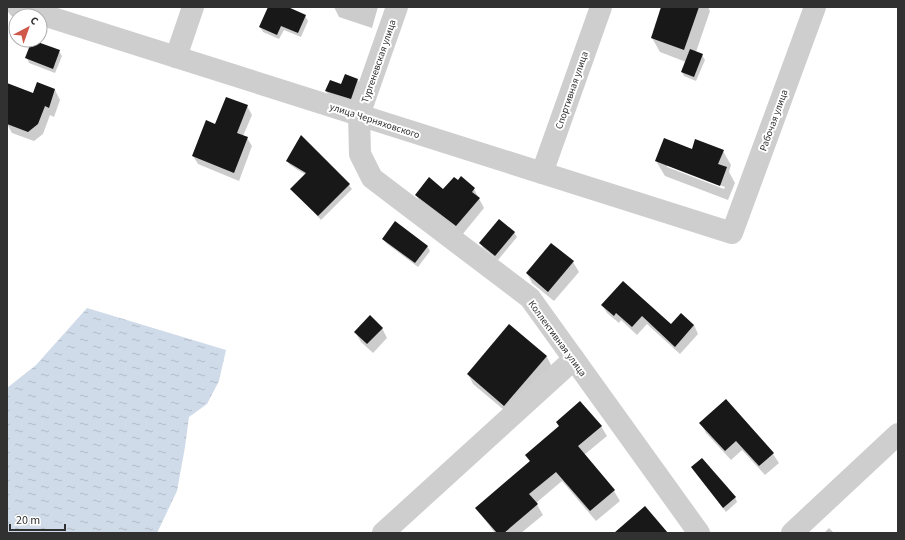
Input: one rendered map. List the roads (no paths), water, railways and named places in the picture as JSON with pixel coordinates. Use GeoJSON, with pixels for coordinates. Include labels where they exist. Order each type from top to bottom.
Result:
{"type":"FeatureCollection","features":[{"type":"Feature","properties":{"kind":"street","name":"улица Черняховского"},"geometry":{"type":"LineString","coordinates":[[18,7],[732,233]]}},
{"type":"Feature","properties":{"kind":"street"},"geometry":{"type":"LineString","coordinates":[[176,57],[193,7]]}},
{"type":"Feature","properties":{"kind":"street","name":"Тургеневская улица"},"geometry":{"type":"LineString","coordinates":[[359,115],[397,7]]}},
{"type":"Feature","properties":{"kind":"street","name":"Спортивная улица"},"geometry":{"type":"LineString","coordinates":[[542,173],[601,7]]}},
{"type":"Feature","properties":{"kind":"street","name":"Рабочая улица"},"geometry":{"type":"LineString","coordinates":[[732,233],[815,7]]}},
{"type":"Feature","properties":{"kind":"street","name":"Коллективная улица"},"geometry":{"type":"LineString","coordinates":[[359,115],[360,154],[372,178],[530,298],[699,533]]}},
{"type":"Feature","properties":{"kind":"street"},"geometry":{"type":"LineString","coordinates":[[383,533],[574,359]]}},
{"type":"Feature","properties":{"kind":"street"},"geometry":{"type":"LineString","coordinates":[[792,533],[898,434]]}},
{"type":"Feature","properties":{"kind":"water"},"geometry":{"type":"Polygon","coordinates":[[[87,308],[226,350],[219,381],[207,404],[189,417],[177,491],[157,533],[7,533],[7,388],[36,365],[87,308]]]}}]}
